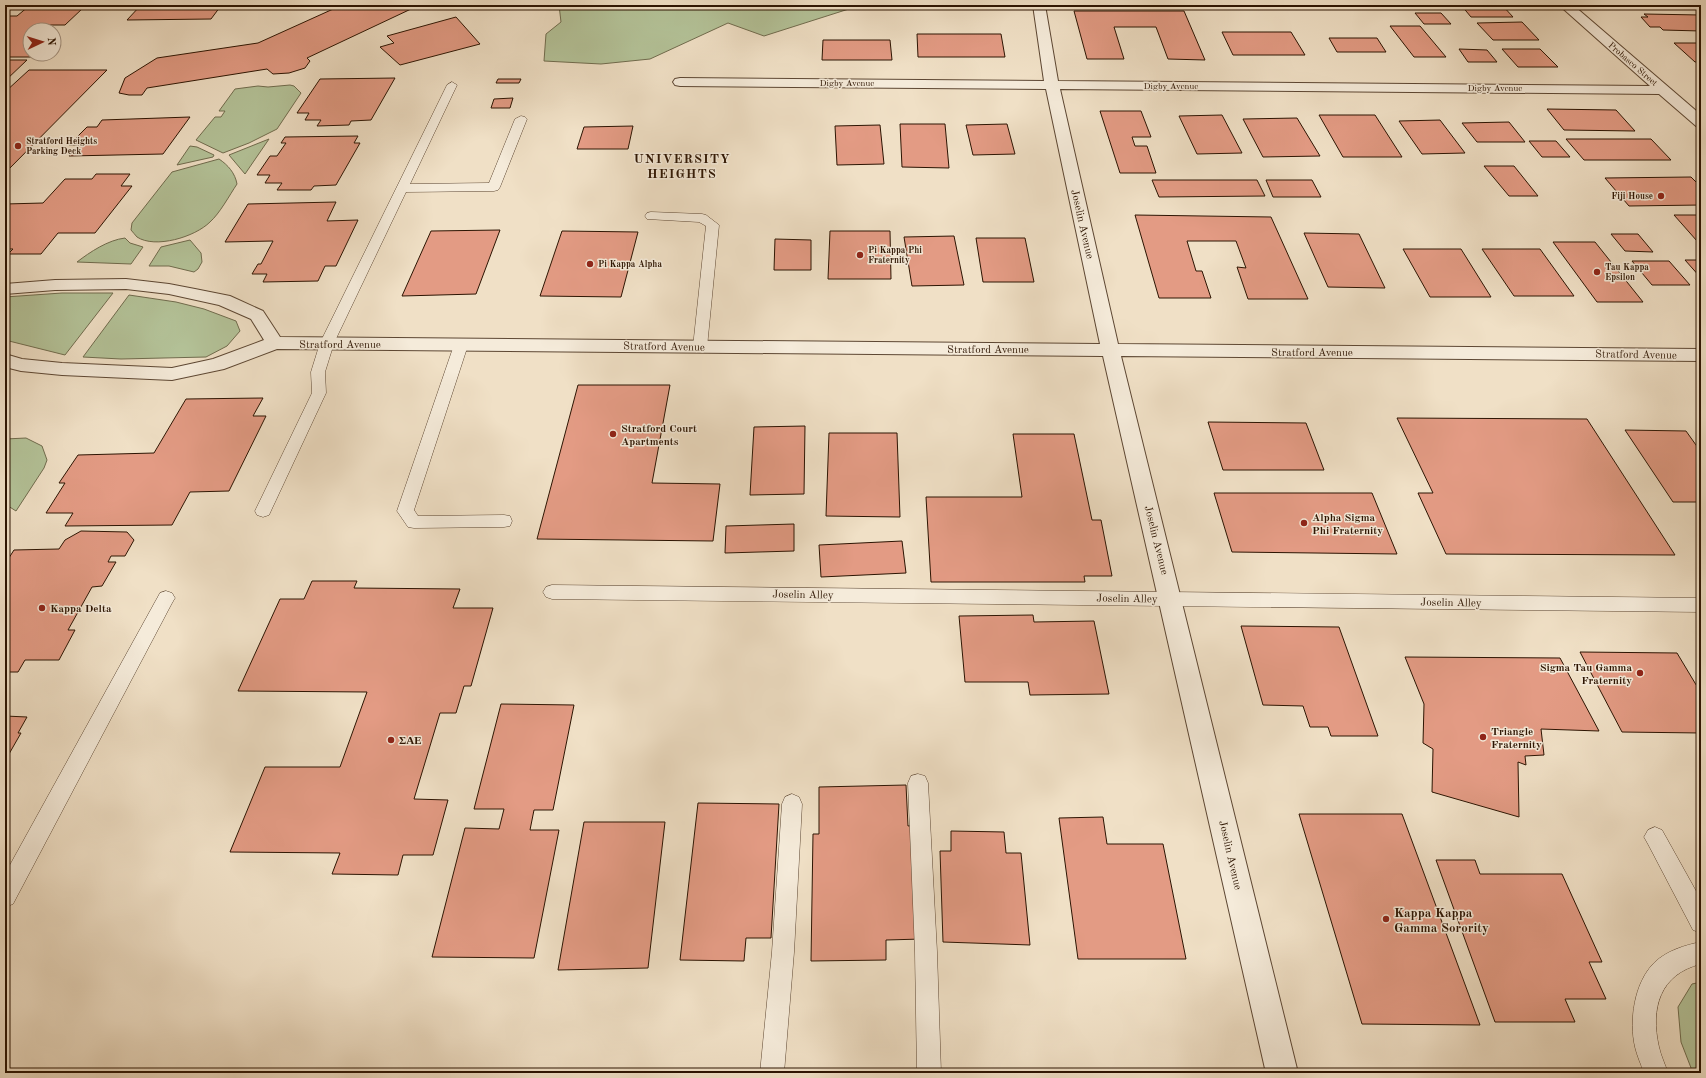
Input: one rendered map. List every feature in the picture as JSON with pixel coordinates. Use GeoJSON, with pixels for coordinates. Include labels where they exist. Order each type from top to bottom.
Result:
{"type":"FeatureCollection","features":[{"type":"Feature","properties":{"kind":"street","name":"Joselin Avenue"},"geometry":{"type":"LineString","coordinates":[[1039,5],[1052,85],[1111,350],[1282,1073]]}},
{"type":"Feature","properties":{"kind":"street","name":"Probasco Street"},"geometry":{"type":"LineString","coordinates":[[1565,5],[1701,123]]}},
{"type":"Feature","properties":{"kind":"street","name":"Digby Avenue"},"geometry":{"type":"LineString","coordinates":[[680,82],[1662,90]]}},
{"type":"Feature","properties":{"kind":"street"},"geometry":{"type":"LineString","coordinates":[[5,289],[55,285],[126,284],[169,289],[195,294],[224,300],[257,315],[275,343]]}},
{"type":"Feature","properties":{"kind":"street","name":"Stratford Avenue"},"geometry":{"type":"LineString","coordinates":[[5,360],[21,365],[62,369],[172,374],[217,365],[275,343],[1701,355]]}},
{"type":"Feature","properties":{"kind":"lane"},"geometry":{"type":"LineString","coordinates":[[263,512],[319,393],[318,372],[327,343],[452,85]]}},
{"type":"Feature","properties":{"kind":"lane"},"geometry":{"type":"LineString","coordinates":[[402,188],[494,187],[521,119]]}},
{"type":"Feature","properties":{"kind":"lane"},"geometry":{"type":"LineString","coordinates":[[651,216],[702,218],[713,225],[700,347]]}},
{"type":"Feature","properties":{"kind":"lane"},"geometry":{"type":"LineString","coordinates":[[461,345],[405,510],[414,522],[504,521]]}},
{"type":"Feature","properties":{"kind":"lane","name":"Joselin Alley"},"geometry":{"type":"LineString","coordinates":[[552,592],[1701,605]]}},
{"type":"Feature","properties":{"kind":"lane"},"geometry":{"type":"LineString","coordinates":[[5,896],[166,598]]}},
{"type":"Feature","properties":{"kind":"lane"},"geometry":{"type":"LineString","coordinates":[[918,783],[926,952],[929,1073]]}},
{"type":"Feature","properties":{"kind":"lane"},"geometry":{"type":"LineString","coordinates":[[772,1073],[784,952],[792,804]]}},
{"type":"Feature","properties":{"kind":"lane"},"geometry":{"type":"LineString","coordinates":[[1655,837],[1701,922]]}},
{"type":"Feature","properties":{"kind":"lane"},"geometry":{"type":"LineString","coordinates":[[1656,1073],[1646,1041],[1647,999],[1658,976],[1671,965],[1688,956],[1701,953]]}},
{"type":"Feature","properties":{"kind":"green space"},"geometry":{"type":"Polygon","coordinates":[[[559,5],[1147,5],[855,7],[764,36],[728,23],[650,59],[601,64],[544,61],[546,34],[561,22],[559,5]]]}},
{"type":"Feature","properties":{"kind":"green space"},"geometry":{"type":"Polygon","coordinates":[[[258,86],[268,87],[294,86],[301,93],[277,129],[249,143],[223,153],[196,140],[215,117],[221,117],[225,111],[219,111],[235,89],[258,86]]]}},
{"type":"Feature","properties":{"kind":"green space"},"geometry":{"type":"Polygon","coordinates":[[[269,139],[245,174],[229,155],[269,139]]]}},
{"type":"Feature","properties":{"kind":"green space"},"geometry":{"type":"Polygon","coordinates":[[[190,146],[197,147],[214,155],[213,157],[177,165],[190,146]]]}},
{"type":"Feature","properties":{"kind":"green space"},"geometry":{"type":"Polygon","coordinates":[[[219,159],[231,170],[235,176],[237,184],[221,209],[210,222],[195,232],[175,240],[154,242],[136,236],[131,230],[132,223],[172,172],[219,159]]]}},
{"type":"Feature","properties":{"kind":"green space"},"geometry":{"type":"Polygon","coordinates":[[[125,238],[130,243],[143,247],[131,264],[77,262],[93,251],[112,241],[125,238]]]}},
{"type":"Feature","properties":{"kind":"green space"},"geometry":{"type":"Polygon","coordinates":[[[190,240],[201,253],[202,262],[198,269],[194,272],[169,266],[149,266],[161,247],[190,240]]]}},
{"type":"Feature","properties":{"kind":"green space"},"geometry":{"type":"Polygon","coordinates":[[[62,293],[113,293],[65,355],[5,340],[5,297],[62,293]]]}},
{"type":"Feature","properties":{"kind":"green space"},"geometry":{"type":"Polygon","coordinates":[[[129,295],[176,302],[204,309],[236,321],[240,331],[227,346],[206,357],[121,359],[83,357],[129,295]]]}},
{"type":"Feature","properties":{"kind":"green space"},"geometry":{"type":"Polygon","coordinates":[[[26,438],[42,446],[47,460],[44,468],[16,511],[5,504],[5,439],[26,438]]]}},
{"type":"Feature","properties":{"kind":"green space"},"geometry":{"type":"Polygon","coordinates":[[[1701,982],[1701,1073],[1693,1073],[1681,1042],[1678,1007],[1692,984],[1701,982]]]}},
{"type":"Feature","properties":{"kind":"building"},"geometry":{"type":"Polygon","coordinates":[[[141,5],[230,5],[228,7],[220,7],[211,19],[127,20],[141,5]]]}},
{"type":"Feature","properties":{"kind":"building"},"geometry":{"type":"Polygon","coordinates":[[[342,5],[435,5],[431,8],[411,9],[307,58],[310,61],[305,68],[289,73],[273,74],[267,69],[147,88],[142,95],[119,93],[125,78],[157,58],[258,43],[342,5]]]}},
{"type":"Feature","properties":{"kind":"building"},"geometry":{"type":"Polygon","coordinates":[[[1461,5],[1502,5],[1513,17],[1471,17],[1461,5]]]}},
{"type":"Feature","properties":{"kind":"building"},"geometry":{"type":"Polygon","coordinates":[[[1621,5],[1672,5],[1677,9],[1625,9],[1621,5]]]}},
{"type":"Feature","properties":{"kind":"building"},"geometry":{"type":"Polygon","coordinates":[[[29,6],[67,6],[64,8],[83,8],[65,25],[62,25],[62,22],[22,22],[22,57],[10,57],[6,60],[22,60],[22,62],[25,62],[5,81],[5,16],[17,16],[29,6]]]}},
{"type":"Feature","properties":{"kind":"building"},"geometry":{"type":"Polygon","coordinates":[[[1074,11],[1184,11],[1205,60],[1168,59],[1156,27],[1114,27],[1124,59],[1087,59],[1074,11]]]}},
{"type":"Feature","properties":{"kind":"building"},"geometry":{"type":"Polygon","coordinates":[[[1415,13],[1441,13],[1451,24],[1424,24],[1415,13]]]}},
{"type":"Feature","properties":{"kind":"building"},"geometry":{"type":"Polygon","coordinates":[[[1644,14],[1701,15],[1701,31],[1663,30],[1660,27],[1650,27],[1641,17],[1648,17],[1644,14]]]}},
{"type":"Feature","properties":{"kind":"building"},"geometry":{"type":"Polygon","coordinates":[[[456,17],[480,44],[400,65],[380,47],[394,43],[387,36],[456,17]]]}},
{"type":"Feature","properties":{"kind":"building"},"geometry":{"type":"Polygon","coordinates":[[[1522,22],[1539,40],[1493,40],[1477,23],[1522,22]]]}},
{"type":"Feature","properties":{"kind":"building"},"geometry":{"type":"Polygon","coordinates":[[[1390,26],[1420,26],[1446,57],[1414,57],[1390,26]]]}},
{"type":"Feature","properties":{"kind":"building"},"geometry":{"type":"Polygon","coordinates":[[[1222,32],[1291,32],[1305,55],[1233,55],[1222,32]]]}},
{"type":"Feature","properties":{"kind":"building"},"geometry":{"type":"Polygon","coordinates":[[[917,34],[1001,34],[1005,57],[918,57],[917,34]]]}},
{"type":"Feature","properties":{"kind":"building"},"geometry":{"type":"Polygon","coordinates":[[[1329,38],[1377,38],[1386,52],[1337,52],[1329,38]]]}},
{"type":"Feature","properties":{"kind":"building"},"geometry":{"type":"Polygon","coordinates":[[[823,40],[890,40],[892,60],[822,60],[823,40]]]}},
{"type":"Feature","properties":{"kind":"building"},"geometry":{"type":"Polygon","coordinates":[[[1674,43],[1701,43],[1701,62],[1695,62],[1674,43]]]}},
{"type":"Feature","properties":{"kind":"building"},"geometry":{"type":"Polygon","coordinates":[[[1459,49],[1487,50],[1497,62],[1468,62],[1459,49]]]}},
{"type":"Feature","properties":{"kind":"building"},"geometry":{"type":"Polygon","coordinates":[[[1502,49],[1540,49],[1558,67],[1518,67],[1502,49]]]}},
{"type":"Feature","properties":{"kind":"building","name":"Stratford Heights Parking Deck"},"geometry":{"type":"Polygon","coordinates":[[[29,70],[107,70],[5,173],[5,92],[29,70]]]}},
{"type":"Feature","properties":{"kind":"building"},"geometry":{"type":"Polygon","coordinates":[[[395,78],[371,120],[351,121],[349,125],[317,126],[321,120],[305,120],[309,113],[297,113],[320,79],[395,78]]]}},
{"type":"Feature","properties":{"kind":"building"},"geometry":{"type":"Polygon","coordinates":[[[498,79],[521,79],[519,83],[496,83],[498,79]]]}},
{"type":"Feature","properties":{"kind":"building"},"geometry":{"type":"Polygon","coordinates":[[[513,98],[510,108],[491,108],[494,99],[513,98]]]}},
{"type":"Feature","properties":{"kind":"building"},"geometry":{"type":"Polygon","coordinates":[[[1547,109],[1616,110],[1635,131],[1564,130],[1547,109]]]}},
{"type":"Feature","properties":{"kind":"building"},"geometry":{"type":"Polygon","coordinates":[[[1100,111],[1141,111],[1151,137],[1132,137],[1135,146],[1147,146],[1156,173],[1120,173],[1100,111]]]}},
{"type":"Feature","properties":{"kind":"building"},"geometry":{"type":"Polygon","coordinates":[[[1222,115],[1242,153],[1197,154],[1179,116],[1222,115]]]}},
{"type":"Feature","properties":{"kind":"building"},"geometry":{"type":"Polygon","coordinates":[[[1319,115],[1375,115],[1402,157],[1343,157],[1319,115]]]}},
{"type":"Feature","properties":{"kind":"building"},"geometry":{"type":"Polygon","coordinates":[[[190,117],[163,154],[69,156],[79,145],[69,145],[87,127],[97,127],[102,120],[190,117]]]}},
{"type":"Feature","properties":{"kind":"building"},"geometry":{"type":"Polygon","coordinates":[[[1297,118],[1320,156],[1263,157],[1243,119],[1297,118]]]}},
{"type":"Feature","properties":{"kind":"building"},"geometry":{"type":"Polygon","coordinates":[[[1440,120],[1465,153],[1422,154],[1399,121],[1440,120]]]}},
{"type":"Feature","properties":{"kind":"building"},"geometry":{"type":"Polygon","coordinates":[[[1509,122],[1525,142],[1477,142],[1462,123],[1509,122]]]}},
{"type":"Feature","properties":{"kind":"building"},"geometry":{"type":"Polygon","coordinates":[[[900,124],[945,124],[949,168],[902,167],[900,124]]]}},
{"type":"Feature","properties":{"kind":"building"},"geometry":{"type":"Polygon","coordinates":[[[1007,124],[1015,154],[973,155],[966,125],[1007,124]]]}},
{"type":"Feature","properties":{"kind":"building"},"geometry":{"type":"Polygon","coordinates":[[[880,125],[884,164],[837,165],[835,126],[880,125]]]}},
{"type":"Feature","properties":{"kind":"building"},"geometry":{"type":"Polygon","coordinates":[[[633,126],[628,149],[577,149],[584,127],[633,126]]]}},
{"type":"Feature","properties":{"kind":"building"},"geometry":{"type":"Polygon","coordinates":[[[358,136],[354,143],[360,143],[336,185],[314,186],[311,190],[277,190],[282,183],[265,183],[270,175],[257,175],[270,156],[277,156],[286,143],[281,143],[285,137],[358,136]]]}},
{"type":"Feature","properties":{"kind":"building"},"geometry":{"type":"Polygon","coordinates":[[[1566,139],[1651,139],[1671,160],[1584,160],[1566,139]]]}},
{"type":"Feature","properties":{"kind":"building"},"geometry":{"type":"Polygon","coordinates":[[[1529,141],[1556,141],[1570,157],[1542,157],[1529,141]]]}},
{"type":"Feature","properties":{"kind":"building"},"geometry":{"type":"Polygon","coordinates":[[[1484,166],[1514,166],[1538,196],[1509,196],[1484,166]]]}},
{"type":"Feature","properties":{"kind":"building"},"geometry":{"type":"Polygon","coordinates":[[[96,174],[130,174],[121,186],[132,186],[95,233],[58,233],[41,254],[8,254],[13,249],[5,249],[5,204],[43,203],[65,179],[92,179],[96,174]]]}},
{"type":"Feature","properties":{"kind":"building","name":"Fiji House"},"geometry":{"type":"Polygon","coordinates":[[[1691,177],[1701,187],[1701,205],[1629,206],[1605,178],[1691,177]]]}},
{"type":"Feature","properties":{"kind":"building"},"geometry":{"type":"Polygon","coordinates":[[[1152,180],[1257,180],[1265,196],[1159,197],[1152,180]]]}},
{"type":"Feature","properties":{"kind":"building"},"geometry":{"type":"Polygon","coordinates":[[[1266,180],[1312,180],[1321,197],[1273,197],[1266,180]]]}},
{"type":"Feature","properties":{"kind":"building"},"geometry":{"type":"Polygon","coordinates":[[[336,202],[327,221],[358,220],[336,266],[325,266],[318,281],[263,282],[267,274],[252,274],[258,264],[261,264],[273,241],[225,242],[248,204],[336,202]]]}},
{"type":"Feature","properties":{"kind":"building"},"geometry":{"type":"Polygon","coordinates":[[[1135,215],[1271,217],[1308,299],[1248,299],[1237,267],[1246,268],[1236,241],[1187,241],[1196,271],[1202,271],[1211,298],[1159,298],[1135,215]]]}},
{"type":"Feature","properties":{"kind":"building"},"geometry":{"type":"Polygon","coordinates":[[[1674,215],[1701,215],[1701,241],[1697,241],[1674,215]]]}},
{"type":"Feature","properties":{"kind":"building"},"geometry":{"type":"Polygon","coordinates":[[[500,230],[476,294],[402,296],[431,231],[500,230]]]}},
{"type":"Feature","properties":{"kind":"building","name":"Pi Kappa Alpha"},"geometry":{"type":"Polygon","coordinates":[[[562,231],[638,232],[621,297],[540,296],[562,231]]]}},
{"type":"Feature","properties":{"kind":"building","name":"Pi Kappa Phi Fraternity"},"geometry":{"type":"Polygon","coordinates":[[[830,231],[890,231],[891,279],[828,279],[830,231]]]}},
{"type":"Feature","properties":{"kind":"building"},"geometry":{"type":"Polygon","coordinates":[[[1304,233],[1359,234],[1385,288],[1328,287],[1304,233]]]}},
{"type":"Feature","properties":{"kind":"building"},"geometry":{"type":"Polygon","coordinates":[[[1611,234],[1638,234],[1653,252],[1625,251],[1611,234]]]}},
{"type":"Feature","properties":{"kind":"building"},"geometry":{"type":"Polygon","coordinates":[[[954,236],[964,285],[912,286],[904,237],[954,236]]]}},
{"type":"Feature","properties":{"kind":"building"},"geometry":{"type":"Polygon","coordinates":[[[976,238],[1025,238],[1034,282],[983,282],[976,238]]]}},
{"type":"Feature","properties":{"kind":"building"},"geometry":{"type":"Polygon","coordinates":[[[775,239],[811,240],[811,270],[774,270],[775,239]]]}},
{"type":"Feature","properties":{"kind":"building","name":"Tau Kappa Epsilon"},"geometry":{"type":"Polygon","coordinates":[[[1553,242],[1595,242],[1643,302],[1597,302],[1553,242]]]}},
{"type":"Feature","properties":{"kind":"building"},"geometry":{"type":"Polygon","coordinates":[[[1403,249],[1461,249],[1491,297],[1430,297],[1403,249]]]}},
{"type":"Feature","properties":{"kind":"building"},"geometry":{"type":"Polygon","coordinates":[[[1482,249],[1540,249],[1574,296],[1514,296],[1482,249]]]}},
{"type":"Feature","properties":{"kind":"building"},"geometry":{"type":"Polygon","coordinates":[[[1685,260],[1701,260],[1701,278],[1685,260]]]}},
{"type":"Feature","properties":{"kind":"building"},"geometry":{"type":"Polygon","coordinates":[[[1632,261],[1669,261],[1690,285],[1652,285],[1632,261]]]}},
{"type":"Feature","properties":{"kind":"building","name":"Stratford Court Apartments"},"geometry":{"type":"Polygon","coordinates":[[[578,385],[670,385],[652,483],[720,484],[713,541],[537,539],[578,385]]]}},
{"type":"Feature","properties":{"kind":"building"},"geometry":{"type":"Polygon","coordinates":[[[263,398],[253,416],[266,416],[229,491],[190,492],[172,525],[65,526],[73,513],[46,513],[65,483],[59,483],[78,455],[154,453],[186,399],[263,398]]]}},
{"type":"Feature","properties":{"kind":"building"},"geometry":{"type":"Polygon","coordinates":[[[1397,418],[1587,419],[1675,555],[1446,554],[1418,493],[1433,493],[1397,418]]]}},
{"type":"Feature","properties":{"kind":"building"},"geometry":{"type":"Polygon","coordinates":[[[1208,422],[1306,423],[1324,470],[1223,470],[1208,422]]]}},
{"type":"Feature","properties":{"kind":"building"},"geometry":{"type":"Polygon","coordinates":[[[805,426],[804,494],[750,495],[754,427],[805,426]]]}},
{"type":"Feature","properties":{"kind":"building"},"geometry":{"type":"Polygon","coordinates":[[[1625,430],[1686,431],[1701,452],[1701,502],[1673,502],[1625,430]]]}},
{"type":"Feature","properties":{"kind":"building"},"geometry":{"type":"Polygon","coordinates":[[[829,433],[897,433],[900,517],[826,516],[829,433]]]}},
{"type":"Feature","properties":{"kind":"building"},"geometry":{"type":"Polygon","coordinates":[[[1013,434],[1074,434],[1092,520],[1101,520],[1112,576],[1084,576],[1085,582],[931,582],[926,497],[1022,497],[1013,434]]]}},
{"type":"Feature","properties":{"kind":"building","name":"Alpha Sigma Phi Fraternity"},"geometry":{"type":"Polygon","coordinates":[[[1214,493],[1372,493],[1397,554],[1232,552],[1214,493]]]}},
{"type":"Feature","properties":{"kind":"building"},"geometry":{"type":"Polygon","coordinates":[[[794,524],[794,551],[725,553],[726,526],[794,524]]]}},
{"type":"Feature","properties":{"kind":"building","name":"Kappa Delta"},"geometry":{"type":"Polygon","coordinates":[[[81,531],[127,532],[134,540],[125,556],[111,556],[108,562],[116,562],[102,586],[92,587],[68,630],[75,630],[59,660],[25,660],[18,672],[5,672],[5,564],[14,550],[59,549],[65,540],[81,531]]]}},
{"type":"Feature","properties":{"kind":"building"},"geometry":{"type":"Polygon","coordinates":[[[902,541],[906,573],[821,577],[819,545],[902,541]]]}},
{"type":"Feature","properties":{"kind":"building","name":"ΣΑΕ"},"geometry":{"type":"Polygon","coordinates":[[[312,581],[357,581],[354,588],[460,589],[453,608],[493,608],[471,686],[464,686],[456,713],[440,713],[414,799],[448,800],[433,855],[403,855],[398,875],[332,874],[340,853],[230,852],[265,767],[340,767],[367,692],[238,691],[280,599],[304,599],[312,581]]]}},
{"type":"Feature","properties":{"kind":"building"},"geometry":{"type":"Polygon","coordinates":[[[1033,615],[1034,622],[1094,621],[1109,694],[1030,695],[1028,682],[965,682],[959,616],[1033,615]]]}},
{"type":"Feature","properties":{"kind":"building"},"geometry":{"type":"Polygon","coordinates":[[[1241,626],[1339,627],[1378,736],[1331,736],[1328,727],[1310,727],[1303,706],[1263,705],[1241,626]]]}},
{"type":"Feature","properties":{"kind":"building","name":"Sigma Tau Gamma Fraternity"},"geometry":{"type":"Polygon","coordinates":[[[1580,652],[1677,653],[1701,693],[1701,733],[1622,732],[1580,652]]]}},
{"type":"Feature","properties":{"kind":"building","name":"Triangle Fraternity"},"geometry":{"type":"Polygon","coordinates":[[[1405,657],[1560,658],[1599,731],[1541,729],[1544,755],[1525,756],[1526,765],[1518,762],[1519,817],[1432,792],[1433,749],[1423,743],[1424,704],[1405,657]]]}},
{"type":"Feature","properties":{"kind":"building"},"geometry":{"type":"Polygon","coordinates":[[[501,704],[574,705],[553,810],[534,810],[530,830],[559,830],[534,958],[432,957],[465,828],[499,829],[504,809],[474,809],[501,704]]]}},
{"type":"Feature","properties":{"kind":"building"},"geometry":{"type":"Polygon","coordinates":[[[5,716],[27,717],[18,733],[21,733],[5,761],[5,716]]]}},
{"type":"Feature","properties":{"kind":"building"},"geometry":{"type":"Polygon","coordinates":[[[906,785],[908,826],[916,825],[922,939],[886,940],[886,960],[811,961],[813,834],[819,834],[819,787],[906,785]]]}},
{"type":"Feature","properties":{"kind":"building"},"geometry":{"type":"Polygon","coordinates":[[[698,803],[779,804],[771,938],[746,938],[744,961],[680,960],[698,803]]]}},
{"type":"Feature","properties":{"kind":"building","name":"Kappa Kappa Gamma Sorority"},"geometry":{"type":"Polygon","coordinates":[[[1299,814],[1402,814],[1480,1025],[1362,1024],[1299,814]]]}},
{"type":"Feature","properties":{"kind":"building"},"geometry":{"type":"Polygon","coordinates":[[[1103,817],[1107,844],[1163,844],[1186,959],[1078,959],[1059,818],[1103,817]]]}},
{"type":"Feature","properties":{"kind":"building"},"geometry":{"type":"Polygon","coordinates":[[[584,822],[665,822],[648,968],[558,970],[584,822]]]}},
{"type":"Feature","properties":{"kind":"building"},"geometry":{"type":"Polygon","coordinates":[[[951,831],[1004,832],[1006,853],[1021,853],[1030,945],[943,942],[940,851],[951,851],[951,831]]]}},
{"type":"Feature","properties":{"kind":"building"},"geometry":{"type":"Polygon","coordinates":[[[1436,860],[1475,860],[1480,874],[1562,874],[1602,962],[1589,962],[1606,999],[1565,999],[1575,1022],[1495,1022],[1436,860]]]}},
{"type":"Feature","properties":{"kind":"place","name":"Stratford Heights Parking Deck"},"geometry":{"type":"Point","coordinates":[18,146]}},
{"type":"Feature","properties":{"kind":"place","name":"Fiji House"},"geometry":{"type":"Point","coordinates":[1661,196]}},
{"type":"Feature","properties":{"kind":"place","name":"Pi Kappa Phi Fraternity"},"geometry":{"type":"Point","coordinates":[860,255]}},
{"type":"Feature","properties":{"kind":"place","name":"Pi Kappa Alpha"},"geometry":{"type":"Point","coordinates":[590,264]}},
{"type":"Feature","properties":{"kind":"place","name":"Tau Kappa Epsilon"},"geometry":{"type":"Point","coordinates":[1597,272]}},
{"type":"Feature","properties":{"kind":"place","name":"Stratford Court Apartments"},"geometry":{"type":"Point","coordinates":[613,434]}},
{"type":"Feature","properties":{"kind":"place","name":"Alpha Sigma Phi Fraternity"},"geometry":{"type":"Point","coordinates":[1304,523]}},
{"type":"Feature","properties":{"kind":"place","name":"Kappa Delta"},"geometry":{"type":"Point","coordinates":[42,608]}},
{"type":"Feature","properties":{"kind":"place","name":"Sigma Tau Gamma Fraternity"},"geometry":{"type":"Point","coordinates":[1640,673]}},
{"type":"Feature","properties":{"kind":"place","name":"Triangle Fraternity"},"geometry":{"type":"Point","coordinates":[1483,737]}},
{"type":"Feature","properties":{"kind":"place","name":"ΣΑΕ"},"geometry":{"type":"Point","coordinates":[391,740]}},
{"type":"Feature","properties":{"kind":"place","name":"Kappa Kappa Gamma Sorority"},"geometry":{"type":"Point","coordinates":[1386,919]}},
{"type":"Feature","properties":{"kind":"district","name":"UNIVERSITY HEIGHTS"},"geometry":{"type":"Point","coordinates":[682,166]}}]}
